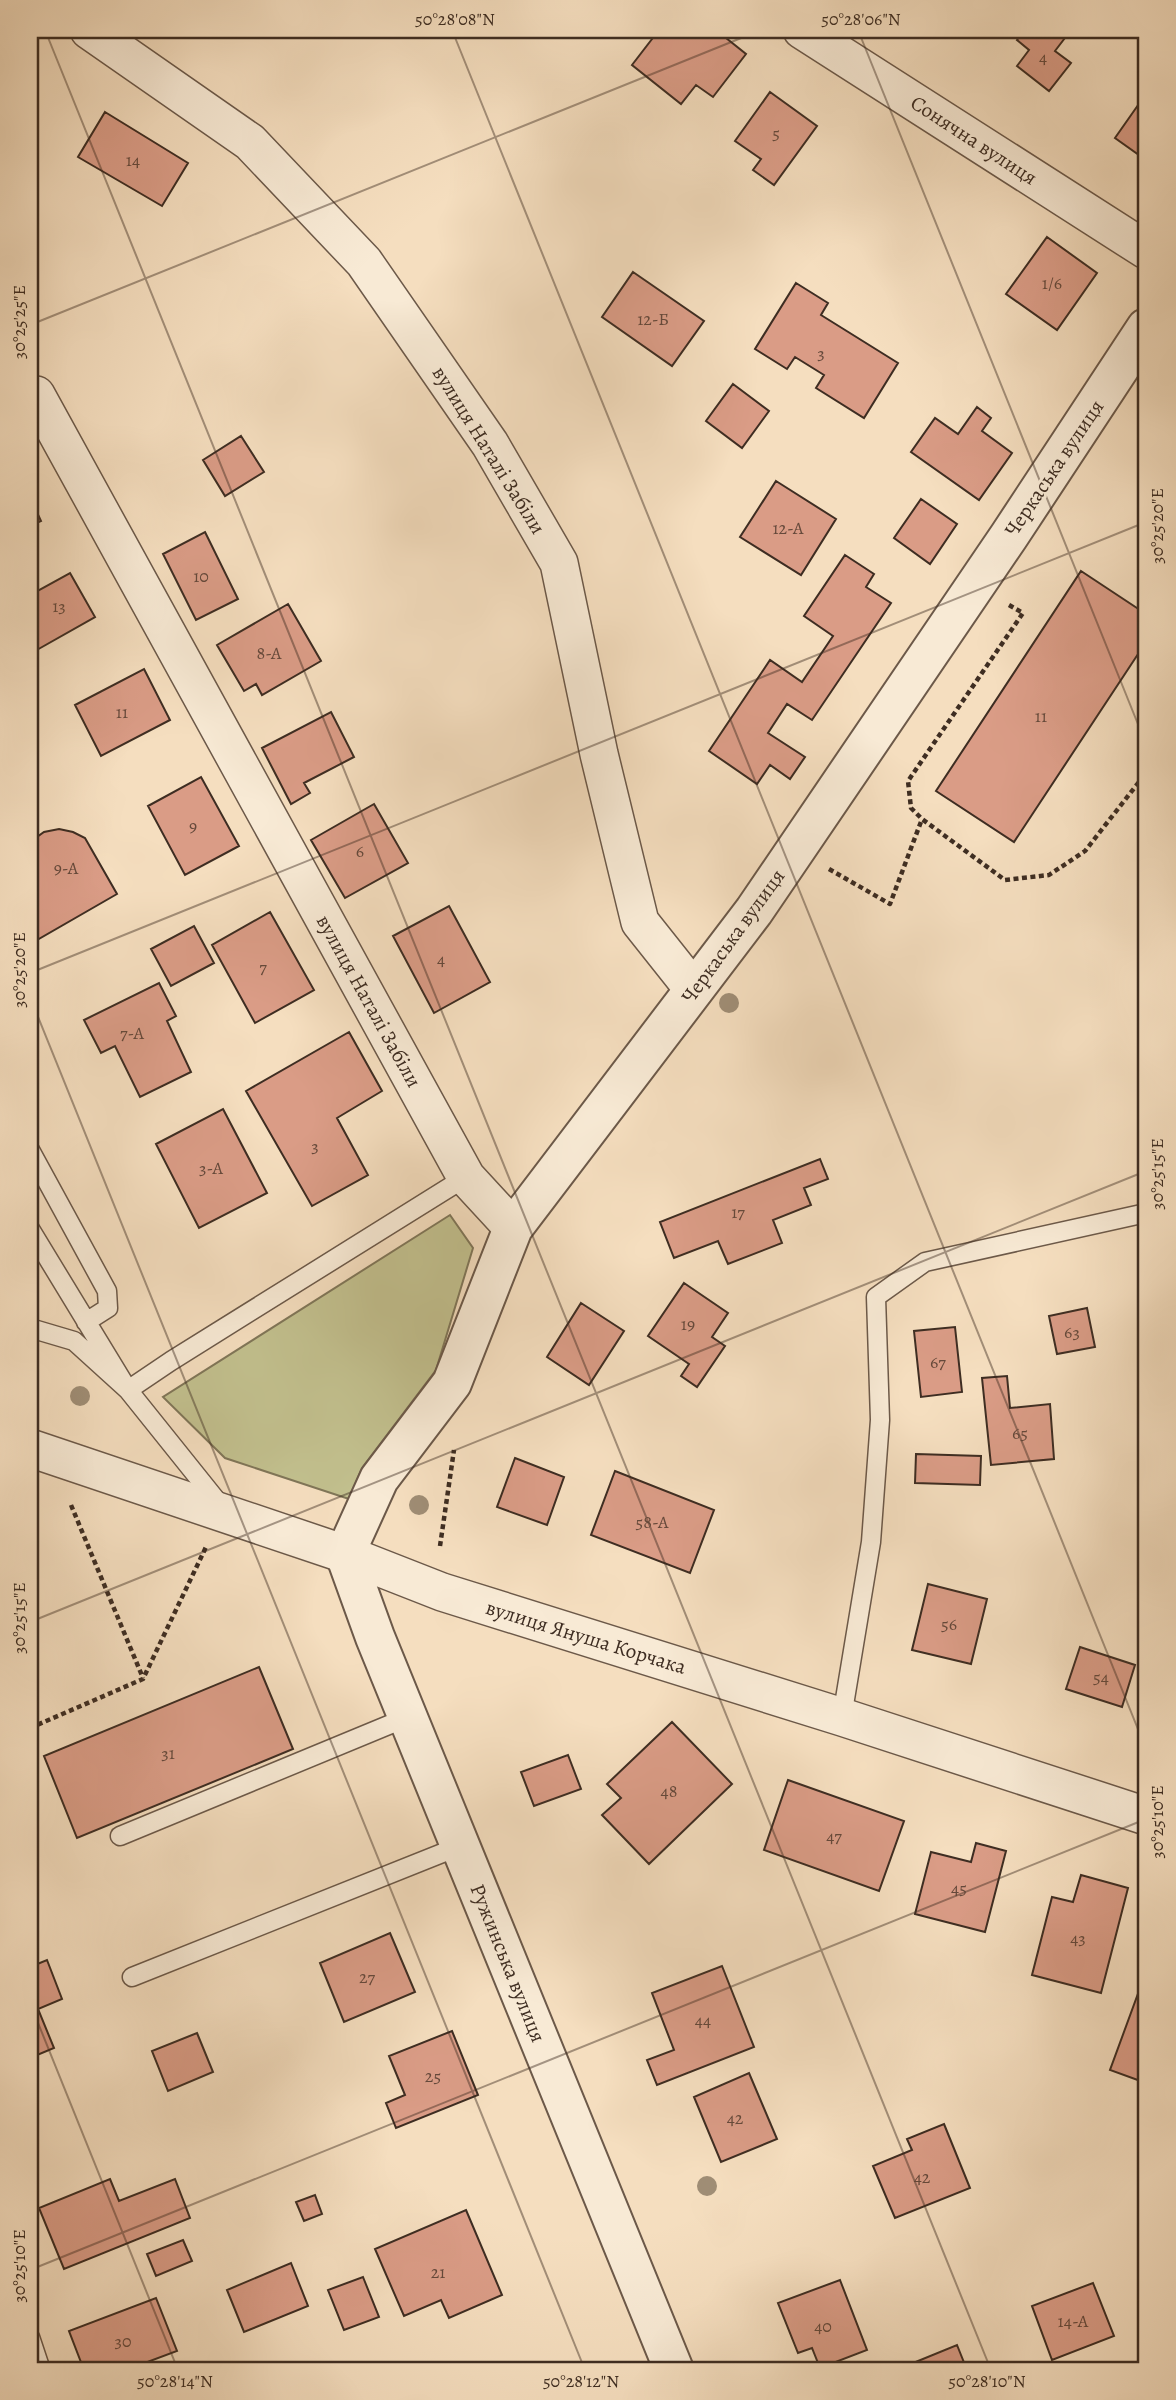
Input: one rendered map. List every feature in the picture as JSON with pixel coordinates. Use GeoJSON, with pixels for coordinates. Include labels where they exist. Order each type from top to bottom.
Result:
{"type":"FeatureCollection","features":[{"type":"Feature","properties":{"kind":"street","name":"вулиця Наталі Забіли"},"geometry":{"type":"LineString","coordinates":[[89,30],[250,142],[364,262],[490,444],[559,563],[599,754],[640,922],[694,990]]}},
{"type":"Feature","properties":{"kind":"street","name":"Сонячна вулиця"},"geometry":{"type":"LineString","coordinates":[[802,30],[1146,250]]}},
{"type":"Feature","properties":{"kind":"street","name":"Черкаська вулиця"},"geometry":{"type":"LineString","coordinates":[[345,1554],[379,1479],[452,1383],[513,1228],[754,911],[1002,547],[1146,328]]}},
{"type":"Feature","properties":{"kind":"street","name":"вулиця Наталі Забіли"},"geometry":{"type":"LineString","coordinates":[[36,396],[466,1177],[513,1228]]}},
{"type":"Feature","properties":{"kind":"street","name":"вулиця Януша Корчака"},"geometry":{"type":"LineString","coordinates":[[30,1448],[345,1554],[442,1592],[842,1717],[1146,1816]]}},
{"type":"Feature","properties":{"kind":"street","name":"Ружинська вулиця"},"geometry":{"type":"LineString","coordinates":[[345,1554],[460,1846],[674,2370]]}},
{"type":"Feature","properties":{"kind":"lane"},"geometry":{"type":"LineString","coordinates":[[30,1150],[107,1291],[108,1308],[86,1322]]}},
{"type":"Feature","properties":{"kind":"lane"},"geometry":{"type":"LineString","coordinates":[[128,1390],[466,1177]]}},
{"type":"Feature","properties":{"kind":"lane"},"geometry":{"type":"LineString","coordinates":[[842,1717],[871,1542],[880,1420],[876,1297],[925,1262],[1146,1213]]}},
{"type":"Feature","properties":{"kind":"lane"},"geometry":{"type":"LineString","coordinates":[[30,1229],[128,1390]]}},
{"type":"Feature","properties":{"kind":"lane"},"geometry":{"type":"LineString","coordinates":[[30,1328],[74,1341],[128,1390],[228,1514]]}},
{"type":"Feature","properties":{"kind":"lane"},"geometry":{"type":"LineString","coordinates":[[120,1836],[408,1717]]}},
{"type":"Feature","properties":{"kind":"lane"},"geometry":{"type":"LineString","coordinates":[[132,1977],[460,1846]]}},
{"type":"Feature","properties":{"kind":"lane"},"geometry":{"type":"LineString","coordinates":[[30,2337],[41,2370]]}},
{"type":"Feature","properties":{"kind":"path"},"geometry":{"type":"LineString","coordinates":[[1003,601],[1023,613],[908,781],[911,808],[1005,880],[1049,875],[1085,851],[1146,773]]}},
{"type":"Feature","properties":{"kind":"path"},"geometry":{"type":"LineString","coordinates":[[822,865],[890,904],[922,819]]}},
{"type":"Feature","properties":{"kind":"path"},"geometry":{"type":"LineString","coordinates":[[440,1546],[456,1437]]}},
{"type":"Feature","properties":{"kind":"path"},"geometry":{"type":"LineString","coordinates":[[67,1496],[144,1679]]}},
{"type":"Feature","properties":{"kind":"path"},"geometry":{"type":"LineString","coordinates":[[30,1728],[144,1679],[206,1546]]}},
{"type":"Feature","properties":{"kind":"shaded area"},"geometry":{"type":"Polygon","coordinates":[[[450,1215],[473,1248],[436,1370],[362,1468],[349,1499],[225,1458],[163,1397],[450,1215]]]}},
{"type":"Feature","properties":{"kind":"building"},"geometry":{"type":"Polygon","coordinates":[[[659,30],[716,30],[746,54],[713,97],[696,85],[681,104],[632,65],[659,30]]]}},
{"type":"Feature","properties":{"kind":"building"},"geometry":{"type":"Polygon","coordinates":[[[1025,30],[1071,30],[1055,51],[1071,63],[1049,91],[1017,66],[1029,50],[1017,40],[1025,30]]]}},
{"type":"Feature","properties":{"kind":"building"},"geometry":{"type":"Polygon","coordinates":[[[770,92],[817,126],[774,185],[753,170],[761,159],[735,141],[770,92]]]}},
{"type":"Feature","properties":{"kind":"building"},"geometry":{"type":"Polygon","coordinates":[[[1143,98],[1146,100],[1146,160],[1115,138],[1143,98]]]}},
{"type":"Feature","properties":{"kind":"building"},"geometry":{"type":"Polygon","coordinates":[[[105,112],[188,163],[162,206],[78,157],[105,112]]]}},
{"type":"Feature","properties":{"kind":"building"},"geometry":{"type":"Polygon","coordinates":[[[1047,237],[1097,273],[1057,330],[1006,294],[1047,237]]]}},
{"type":"Feature","properties":{"kind":"building"},"geometry":{"type":"Polygon","coordinates":[[[633,272],[704,321],[672,366],[602,317],[633,272]]]}},
{"type":"Feature","properties":{"kind":"building"},"geometry":{"type":"Polygon","coordinates":[[[796,283],[828,303],[821,315],[898,363],[864,418],[816,388],[824,375],[795,357],[787,369],[755,349],[796,283]]]}},
{"type":"Feature","properties":{"kind":"building"},"geometry":{"type":"Polygon","coordinates":[[[733,384],[769,411],[742,448],[706,421],[733,384]]]}},
{"type":"Feature","properties":{"kind":"building"},"geometry":{"type":"Polygon","coordinates":[[[977,407],[991,418],[982,431],[1012,453],[979,500],[911,452],[935,418],[958,434],[977,407]]]}},
{"type":"Feature","properties":{"kind":"building"},"geometry":{"type":"Polygon","coordinates":[[[241,436],[264,472],[225,496],[203,460],[241,436]]]}},
{"type":"Feature","properties":{"kind":"building"},"geometry":{"type":"Polygon","coordinates":[[[776,481],[836,519],[801,575],[740,537],[776,481]]]}},
{"type":"Feature","properties":{"kind":"building"},"geometry":{"type":"Polygon","coordinates":[[[30,497],[41,521],[30,526],[30,497]]]}},
{"type":"Feature","properties":{"kind":"building"},"geometry":{"type":"Polygon","coordinates":[[[921,499],[957,524],[930,564],[894,538],[921,499]]]}},
{"type":"Feature","properties":{"kind":"building"},"geometry":{"type":"Polygon","coordinates":[[[205,532],[238,599],[196,620],[163,554],[205,532]]]}},
{"type":"Feature","properties":{"kind":"building"},"geometry":{"type":"Polygon","coordinates":[[[845,555],[874,574],[866,587],[891,603],[812,720],[787,704],[768,733],[805,757],[790,779],[770,765],[757,784],[709,751],[770,660],[802,682],[833,636],[804,616],[845,555]]]}},
{"type":"Feature","properties":{"kind":"building"},"geometry":{"type":"Polygon","coordinates":[[[1081,571],[1146,614],[1146,642],[1014,842],[936,791],[1081,571]]]}},
{"type":"Feature","properties":{"kind":"building"},"geometry":{"type":"Polygon","coordinates":[[[70,573],[95,617],[35,651],[30,642],[30,595],[70,573]]]}},
{"type":"Feature","properties":{"kind":"building"},"geometry":{"type":"Polygon","coordinates":[[[288,604],[321,661],[262,695],[256,684],[244,691],[217,645],[288,604]]]}},
{"type":"Feature","properties":{"kind":"building"},"geometry":{"type":"Polygon","coordinates":[[[144,669],[170,720],[101,756],[75,705],[144,669]]]}},
{"type":"Feature","properties":{"kind":"building"},"geometry":{"type":"Polygon","coordinates":[[[331,712],[354,757],[304,783],[310,793],[291,804],[262,748],[331,712]]]}},
{"type":"Feature","properties":{"kind":"building"},"geometry":{"type":"Polygon","coordinates":[[[201,777],[239,846],[185,875],[148,806],[201,777]]]}},
{"type":"Feature","properties":{"kind":"building"},"geometry":{"type":"Polygon","coordinates":[[[374,804],[408,863],[345,898],[311,840],[374,804]]]}},
{"type":"Feature","properties":{"kind":"building"},"geometry":{"type":"Polygon","coordinates":[[[59,829],[85,838],[117,894],[30,944],[30,842],[44,832],[59,829]]]}},
{"type":"Feature","properties":{"kind":"building"},"geometry":{"type":"Polygon","coordinates":[[[449,906],[490,982],[434,1013],[393,936],[449,906]]]}},
{"type":"Feature","properties":{"kind":"building"},"geometry":{"type":"Polygon","coordinates":[[[270,912],[314,990],[255,1023],[212,945],[270,912]]]}},
{"type":"Feature","properties":{"kind":"building"},"geometry":{"type":"Polygon","coordinates":[[[194,926],[214,963],[171,986],[151,949],[194,926]]]}},
{"type":"Feature","properties":{"kind":"building"},"geometry":{"type":"Polygon","coordinates":[[[159,983],[176,1016],[167,1021],[191,1072],[140,1097],[115,1046],[101,1053],[84,1020],[159,983]]]}},
{"type":"Feature","properties":{"kind":"building"},"geometry":{"type":"Polygon","coordinates":[[[349,1032],[382,1091],[337,1118],[368,1175],[312,1206],[246,1091],[349,1032]]]}},
{"type":"Feature","properties":{"kind":"building"},"geometry":{"type":"Polygon","coordinates":[[[223,1109],[267,1193],[199,1228],[156,1144],[223,1109]]]}},
{"type":"Feature","properties":{"kind":"building"},"geometry":{"type":"Polygon","coordinates":[[[820,1159],[828,1179],[804,1188],[811,1205],[773,1220],[782,1243],[728,1264],[718,1241],[674,1258],[660,1222],[820,1159]]]}},
{"type":"Feature","properties":{"kind":"building"},"geometry":{"type":"Polygon","coordinates":[[[684,1283],[728,1313],[712,1337],[725,1346],[697,1387],[681,1376],[689,1364],[648,1336],[684,1283]]]}},
{"type":"Feature","properties":{"kind":"building"},"geometry":{"type":"Polygon","coordinates":[[[581,1303],[624,1331],[589,1385],[547,1357],[581,1303]]]}},
{"type":"Feature","properties":{"kind":"building"},"geometry":{"type":"Polygon","coordinates":[[[1087,1308],[1095,1347],[1057,1354],[1049,1316],[1087,1308]]]}},
{"type":"Feature","properties":{"kind":"building"},"geometry":{"type":"Polygon","coordinates":[[[955,1327],[962,1392],[921,1397],[914,1331],[955,1327]]]}},
{"type":"Feature","properties":{"kind":"building"},"geometry":{"type":"Polygon","coordinates":[[[1007,1376],[1010,1408],[1050,1404],[1054,1459],[991,1465],[982,1378],[1007,1376]]]}},
{"type":"Feature","properties":{"kind":"building"},"geometry":{"type":"Polygon","coordinates":[[[916,1454],[981,1456],[980,1485],[915,1483],[916,1454]]]}},
{"type":"Feature","properties":{"kind":"building"},"geometry":{"type":"Polygon","coordinates":[[[515,1458],[564,1477],[547,1525],[497,1507],[515,1458]]]}},
{"type":"Feature","properties":{"kind":"building"},"geometry":{"type":"Polygon","coordinates":[[[615,1471],[714,1510],[690,1573],[591,1535],[615,1471]]]}},
{"type":"Feature","properties":{"kind":"building"},"geometry":{"type":"Polygon","coordinates":[[[928,1584],[987,1599],[971,1664],[912,1650],[928,1584]]]}},
{"type":"Feature","properties":{"kind":"building"},"geometry":{"type":"Polygon","coordinates":[[[1080,1647],[1135,1665],[1122,1707],[1066,1689],[1080,1647]]]}},
{"type":"Feature","properties":{"kind":"building"},"geometry":{"type":"Polygon","coordinates":[[[259,1667],[293,1749],[77,1838],[44,1756],[259,1667]]]}},
{"type":"Feature","properties":{"kind":"building"},"geometry":{"type":"Polygon","coordinates":[[[672,1722],[732,1784],[649,1864],[602,1815],[621,1798],[607,1784],[672,1722]]]}},
{"type":"Feature","properties":{"kind":"building"},"geometry":{"type":"Polygon","coordinates":[[[568,1755],[581,1789],[534,1806],[521,1772],[568,1755]]]}},
{"type":"Feature","properties":{"kind":"building"},"geometry":{"type":"Polygon","coordinates":[[[788,1780],[904,1821],[879,1891],[764,1850],[788,1780]]]}},
{"type":"Feature","properties":{"kind":"building"},"geometry":{"type":"Polygon","coordinates":[[[976,1843],[1006,1851],[985,1932],[915,1914],[931,1852],[971,1862],[976,1843]]]}},
{"type":"Feature","properties":{"kind":"building"},"geometry":{"type":"Polygon","coordinates":[[[1081,1875],[1128,1888],[1101,1993],[1032,1975],[1052,1897],[1073,1902],[1081,1875]]]}},
{"type":"Feature","properties":{"kind":"building"},"geometry":{"type":"Polygon","coordinates":[[[390,1933],[415,1992],[344,2022],[320,1963],[390,1933]]]}},
{"type":"Feature","properties":{"kind":"building"},"geometry":{"type":"Polygon","coordinates":[[[47,1960],[62,1999],[38,2009],[54,2048],[30,2058],[30,1967],[47,1960]]]}},
{"type":"Feature","properties":{"kind":"building"},"geometry":{"type":"Polygon","coordinates":[[[722,1966],[754,2047],[657,2085],[647,2060],[674,2050],[652,1993],[722,1966]]]}},
{"type":"Feature","properties":{"kind":"building"},"geometry":{"type":"Polygon","coordinates":[[[1143,1980],[1146,1981],[1146,2083],[1110,2070],[1143,1980]]]}},
{"type":"Feature","properties":{"kind":"building"},"geometry":{"type":"Polygon","coordinates":[[[452,2031],[478,2095],[396,2128],[386,2103],[405,2095],[389,2056],[452,2031]]]}},
{"type":"Feature","properties":{"kind":"building"},"geometry":{"type":"Polygon","coordinates":[[[197,2033],[213,2072],[168,2091],[152,2051],[197,2033]]]}},
{"type":"Feature","properties":{"kind":"building"},"geometry":{"type":"Polygon","coordinates":[[[749,2073],[777,2139],[721,2162],[694,2097],[749,2073]]]}},
{"type":"Feature","properties":{"kind":"building"},"geometry":{"type":"Polygon","coordinates":[[[944,2124],[970,2188],[895,2218],[873,2166],[912,2150],[907,2139],[944,2124]]]}},
{"type":"Feature","properties":{"kind":"building"},"geometry":{"type":"Polygon","coordinates":[[[110,2179],[119,2201],[175,2179],[190,2218],[64,2269],[39,2208],[110,2179]]]}},
{"type":"Feature","properties":{"kind":"building"},"geometry":{"type":"Polygon","coordinates":[[[315,2195],[322,2214],[304,2221],[296,2202],[315,2195]]]}},
{"type":"Feature","properties":{"kind":"building"},"geometry":{"type":"Polygon","coordinates":[[[466,2210],[502,2295],[449,2318],[441,2300],[404,2316],[375,2249],[466,2210]]]}},
{"type":"Feature","properties":{"kind":"building"},"geometry":{"type":"Polygon","coordinates":[[[183,2240],[192,2261],[156,2276],[147,2254],[183,2240]]]}},
{"type":"Feature","properties":{"kind":"building"},"geometry":{"type":"Polygon","coordinates":[[[291,2263],[308,2306],[244,2332],[227,2290],[291,2263]]]}},
{"type":"Feature","properties":{"kind":"building"},"geometry":{"type":"Polygon","coordinates":[[[363,2277],[379,2317],[344,2330],[328,2290],[363,2277]]]}},
{"type":"Feature","properties":{"kind":"building"},"geometry":{"type":"Polygon","coordinates":[[[840,2280],[867,2350],[820,2368],[812,2348],[798,2353],[778,2303],[840,2280]]]}},
{"type":"Feature","properties":{"kind":"building"},"geometry":{"type":"Polygon","coordinates":[[[1093,2283],[1114,2336],[1052,2360],[1032,2306],[1093,2283]]]}},
{"type":"Feature","properties":{"kind":"building"},"geometry":{"type":"Polygon","coordinates":[[[156,2298],[177,2351],[126,2370],[84,2370],[69,2331],[156,2298]]]}},
{"type":"Feature","properties":{"kind":"building"},"geometry":{"type":"Polygon","coordinates":[[[957,2345],[967,2370],[896,2370],[957,2345]]]}}]}
